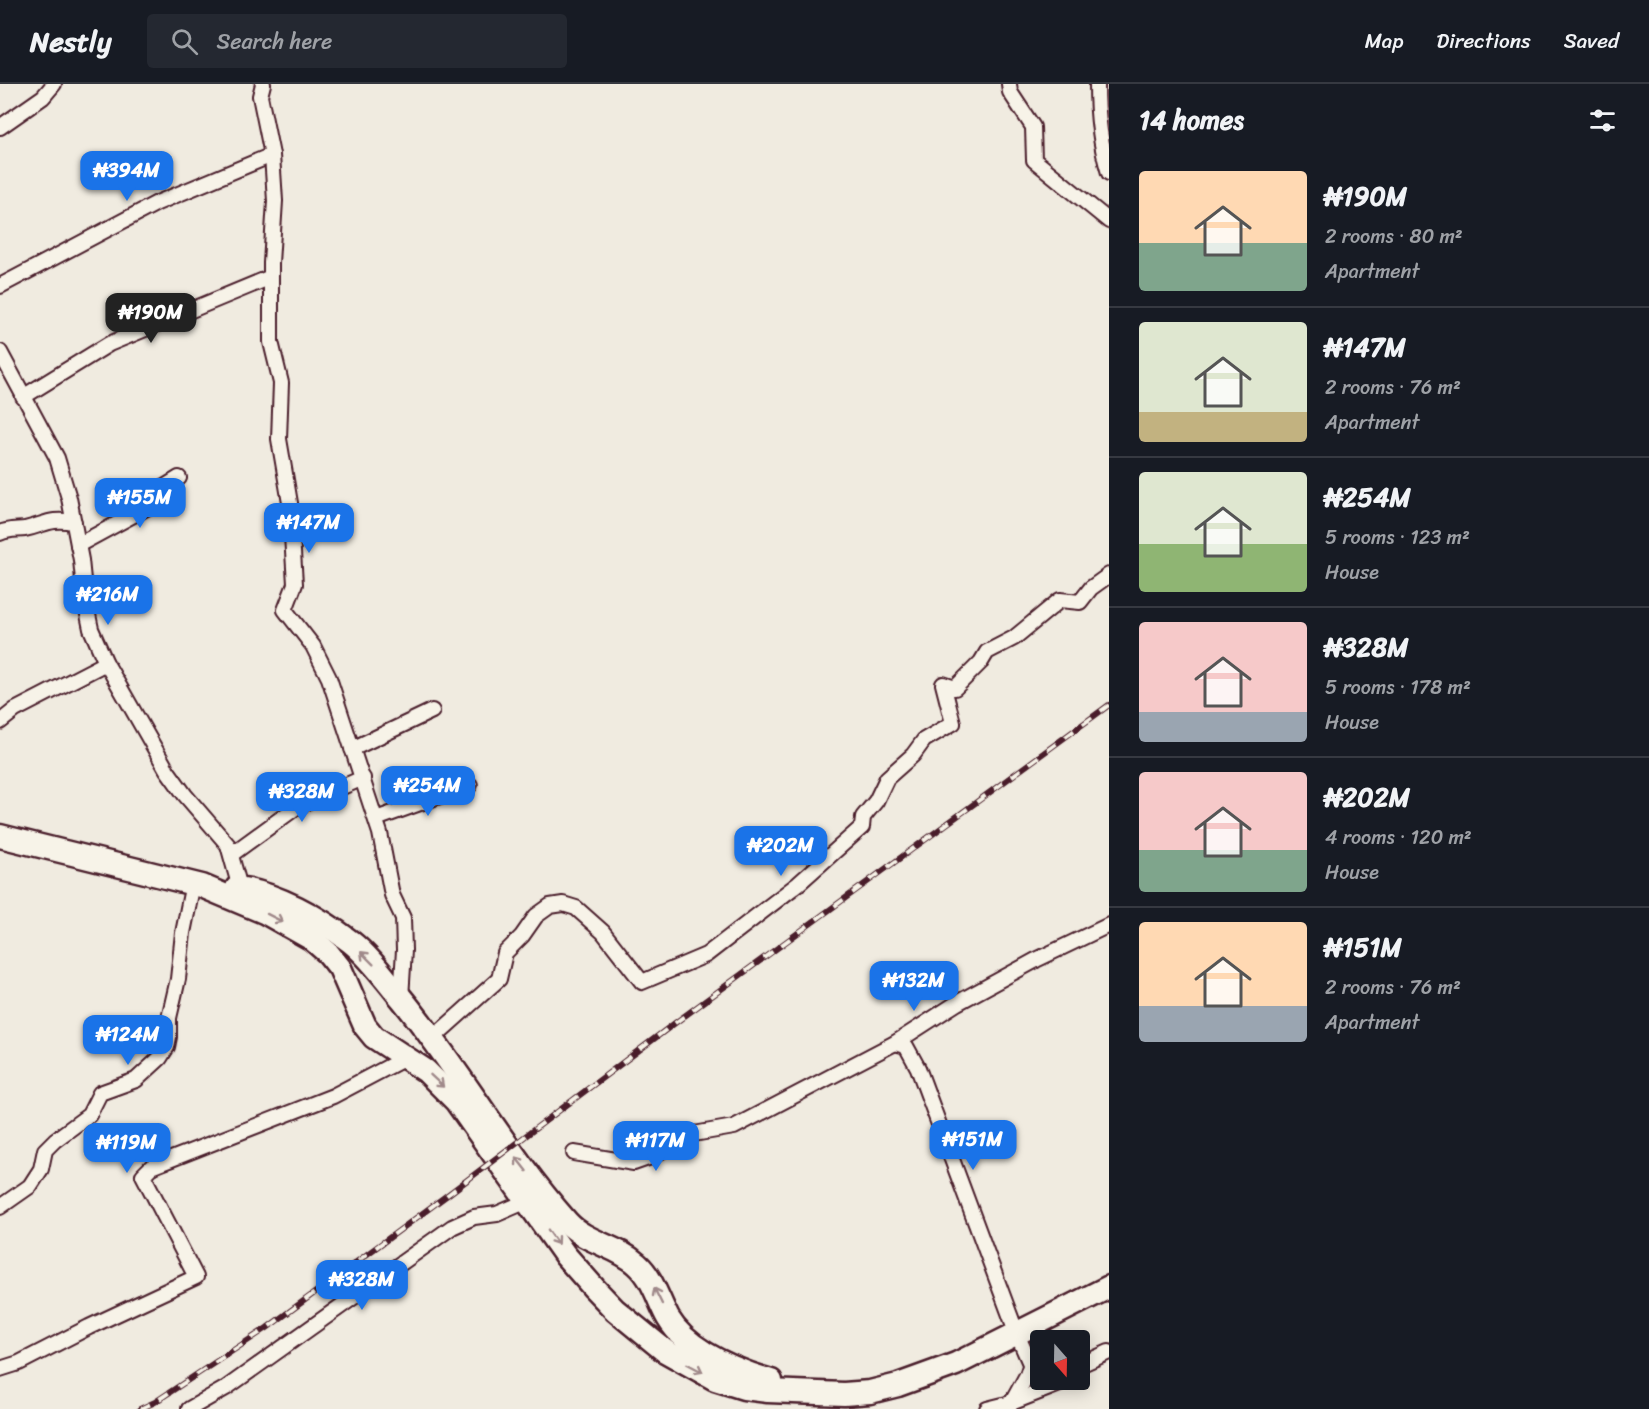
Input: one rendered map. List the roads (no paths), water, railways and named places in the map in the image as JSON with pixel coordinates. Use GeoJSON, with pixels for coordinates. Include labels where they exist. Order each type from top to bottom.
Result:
{"type":"FeatureCollection","features":[{"type":"Feature","properties":{"kind":"highway"},"geometry":{"type":"LineString","coordinates":[[0,836],[198,884],[240,888],[294,907],[323,922],[373,963],[433,1038],[509,1148],[569,1225],[585,1237],[623,1254],[637,1264],[648,1277],[669,1319],[681,1335],[700,1350],[726,1363],[755,1376],[807,1392]]}},
{"type":"Feature","properties":{"kind":"highway"},"geometry":{"type":"LineString","coordinates":[[198,884],[264,912],[312,939],[328,953],[340,968],[357,1009],[370,1031],[387,1046],[426,1071],[456,1101],[565,1255],[594,1288],[615,1310],[665,1351],[715,1379],[744,1388],[768,1391],[844,1394],[870,1392],[898,1385],[956,1364],[1109,1287]]}},
{"type":"Feature","properties":{"kind":"street"},"geometry":{"type":"LineString","coordinates":[[0,127],[43,97],[54,84]]}},
{"type":"Feature","properties":{"kind":"street"},"geometry":{"type":"LineString","coordinates":[[263,84],[260,96],[272,155],[275,201],[271,342],[281,383],[279,439],[281,462],[290,503],[295,584],[285,610],[313,646],[328,678],[376,819],[392,895],[403,918],[401,998]]}},
{"type":"Feature","properties":{"kind":"street"},"geometry":{"type":"LineString","coordinates":[[1009,84],[1010,92],[1033,127],[1034,159],[1109,221]]}},
{"type":"Feature","properties":{"kind":"street"},"geometry":{"type":"LineString","coordinates":[[1097,84],[1097,112],[1109,173]]}},
{"type":"Feature","properties":{"kind":"street"},"geometry":{"type":"LineString","coordinates":[[0,286],[158,203],[272,155]]}},
{"type":"Feature","properties":{"kind":"street"},"geometry":{"type":"LineString","coordinates":[[23,397],[109,344],[272,277]]}},
{"type":"Feature","properties":{"kind":"street"},"geometry":{"type":"LineString","coordinates":[[0,352],[57,458],[74,522],[91,628],[106,663],[167,770],[185,795],[228,845],[240,888]]}},
{"type":"Feature","properties":{"kind":"street"},"geometry":{"type":"LineString","coordinates":[[78,544],[148,507],[166,486],[179,478]]}},
{"type":"Feature","properties":{"kind":"street"},"geometry":{"type":"LineString","coordinates":[[0,533],[49,521],[74,522]]}},
{"type":"Feature","properties":{"kind":"street"},"geometry":{"type":"LineString","coordinates":[[433,1038],[499,979],[505,953],[522,936],[536,916],[550,906],[563,904],[576,908],[603,932],[642,982],[706,955],[798,884],[861,827],[863,817],[876,801],[887,778],[913,755],[924,740],[953,723],[942,684],[955,688],[981,662],[987,652],[1014,638],[1060,600],[1080,602],[1091,588],[1109,575]]}},
{"type":"Feature","properties":{"kind":"street"},"geometry":{"type":"LineString","coordinates":[[0,722],[15,710],[106,663]]}},
{"type":"Feature","properties":{"kind":"street"},"geometry":{"type":"LineString","coordinates":[[352,749],[432,711]]}},
{"type":"Feature","properties":{"kind":"street"},"geometry":{"type":"LineString","coordinates":[[232,854],[298,806],[363,778]]}},
{"type":"Feature","properties":{"kind":"street"},"geometry":{"type":"LineString","coordinates":[[376,819],[471,785]]}},
{"type":"Feature","properties":{"kind":"street"},"geometry":{"type":"LineString","coordinates":[[0,1207],[30,1186],[41,1169],[45,1150],[89,1115],[100,1093],[136,1080],[160,1058],[167,1047],[170,1036],[169,1018],[178,979],[183,933],[198,884]]}},
{"type":"Feature","properties":{"kind":"street"},"geometry":{"type":"LineString","coordinates":[[574,1154],[634,1163],[651,1157],[688,1135],[734,1127],[895,1043],[957,1003],[1036,960],[1109,925]]}},
{"type":"Feature","properties":{"kind":"street"},"geometry":{"type":"LineString","coordinates":[[895,1043],[906,1046],[918,1068],[1017,1334],[1030,1361]]}},
{"type":"Feature","properties":{"kind":"street"},"geometry":{"type":"LineString","coordinates":[[0,1369],[19,1363],[196,1277],[143,1175],[151,1167],[333,1096],[407,1058]]}},
{"type":"Feature","properties":{"kind":"street"},"geometry":{"type":"LineString","coordinates":[[189,1409],[226,1388],[452,1227],[474,1217],[497,1214],[527,1201]]}},
{"type":"Feature","properties":{"kind":"street"},"geometry":{"type":"LineString","coordinates":[[1090,1361],[1109,1352]]}},
{"type":"Feature","properties":{"kind":"street"},"geometry":{"type":"LineString","coordinates":[[1010,1406],[1028,1375],[1030,1367]]}},
{"type":"Feature","properties":{"kind":"street"},"geometry":{"type":"LineString","coordinates":[[987,1409],[1010,1406],[1045,1390]]}},
{"type":"Feature","properties":{"kind":"railway"},"geometry":{"type":"LineString","coordinates":[[140,1409],[155,1402],[267,1328],[675,1023],[1109,705]]}}]}
